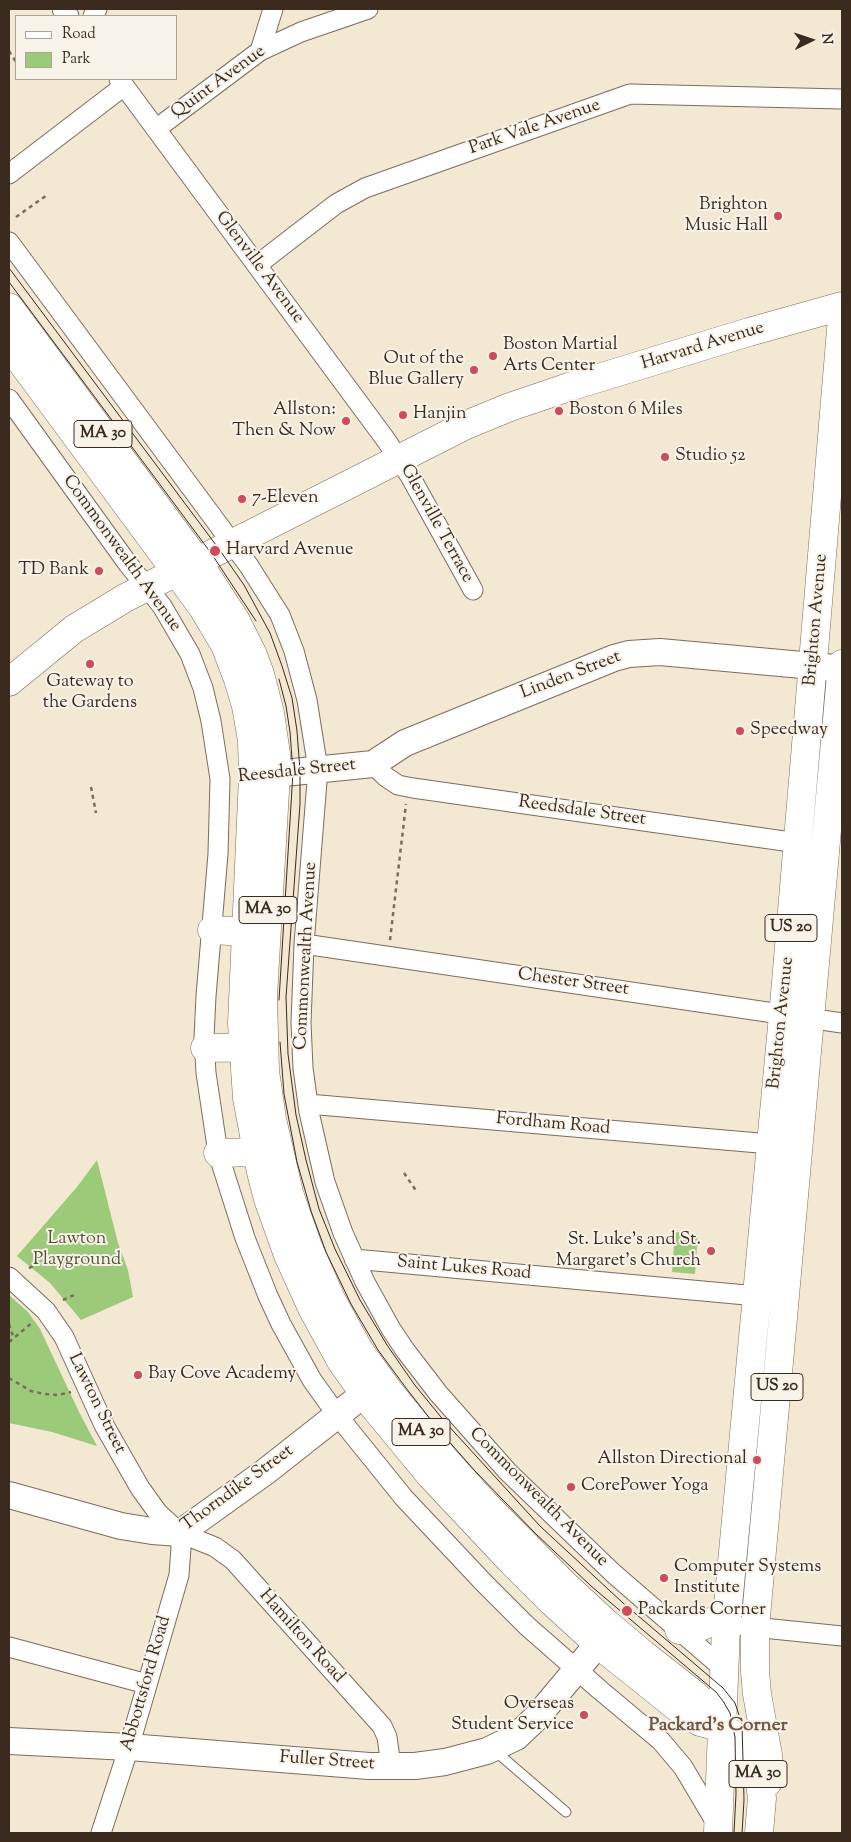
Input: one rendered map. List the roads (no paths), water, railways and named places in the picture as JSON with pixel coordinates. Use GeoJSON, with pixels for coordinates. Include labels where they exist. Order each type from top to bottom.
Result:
{"type":"FeatureCollection","features":[{"type":"Feature","properties":{"kind":"main road","name":"Harvard Avenue"},"geometry":{"type":"LineString","coordinates":[[9,682],[74,629],[147,586],[466,425],[510,407],[682,352],[842,306]]}},
{"type":"Feature","properties":{"kind":"main road","name":"Commonwealth Avenue"},"geometry":{"type":"LineString","coordinates":[[9,307],[186,566]]}},
{"type":"Feature","properties":{"kind":"main road","name":"Brighton Avenue"},"geometry":{"type":"LineString","coordinates":[[723,1728],[727,1620],[783,1014],[842,318]]}},
{"type":"Feature","properties":{"kind":"main road","name":"Commonwealth Avenue"},"geometry":{"type":"LineString","coordinates":[[9,345],[186,566],[229,610],[253,655],[266,693],[276,754],[265,775],[246,932],[242,1004],[289,1193],[319,1273],[344,1324],[359,1350],[391,1394],[446,1461],[524,1544],[605,1622],[695,1695],[723,1728],[732,1734],[743,1746],[758,1771],[762,1798],[759,1833]]}},
{"type":"Feature","properties":{"kind":"main road","name":"Brighton Avenue"},"geometry":{"type":"LineString","coordinates":[[759,1833],[768,1795],[768,1761],[757,1694],[755,1639],[842,664]]}},
{"type":"Feature","properties":{"kind":"main road","name":"Commonwealth Avenue"},"geometry":{"type":"LineString","coordinates":[[265,775],[264,968],[247,1098],[257,1152],[272,1208],[299,1282],[325,1334],[364,1394],[430,1475],[470,1518],[551,1601],[598,1644],[684,1712],[700,1722],[723,1728]]}},
{"type":"Feature","properties":{"kind":"main road"},"geometry":{"type":"LineString","coordinates":[[212,930],[246,932]]}},
{"type":"Feature","properties":{"kind":"main road"},"geometry":{"type":"LineString","coordinates":[[205,1048],[253,1047]]}},
{"type":"Feature","properties":{"kind":"main road"},"geometry":{"type":"LineString","coordinates":[[218,1153],[257,1152]]}},
{"type":"Feature","properties":{"kind":"main road"},"geometry":{"type":"LineString","coordinates":[[679,1630],[727,1620]]}},
{"type":"Feature","properties":{"kind":"main road"},"geometry":{"type":"LineString","coordinates":[[723,1728],[740,1690],[755,1639]]}},
{"type":"Feature","properties":{"kind":"main road","name":"Commonwealth Avenue"},"geometry":{"type":"LineString","coordinates":[[718,1830],[723,1728]]}},
{"type":"Feature","properties":{"kind":"street"},"geometry":{"type":"LineString","coordinates":[[260,51],[273,9]]}},
{"type":"Feature","properties":{"kind":"street","name":"Quint Avenue"},"geometry":{"type":"LineString","coordinates":[[156,129],[260,51],[301,32],[368,9]]}},
{"type":"Feature","properties":{"kind":"street"},"geometry":{"type":"LineString","coordinates":[[9,174],[122,82]]}},
{"type":"Feature","properties":{"kind":"street","name":"Glenville Avenue"},"geometry":{"type":"LineString","coordinates":[[122,82],[399,459]]}},
{"type":"Feature","properties":{"kind":"street","name":"Park Vale Avenue"},"geometry":{"type":"LineString","coordinates":[[257,265],[336,204],[365,188],[630,94],[842,99]]}},
{"type":"Feature","properties":{"kind":"street","name":"Commonwealth Avenue"},"geometry":{"type":"LineString","coordinates":[[9,242],[258,578],[280,615],[294,652],[309,709],[318,769],[304,944],[301,1045],[308,1104],[317,1150],[325,1182],[354,1259],[391,1329],[421,1371],[474,1436],[577,1540],[724,1669]]}},
{"type":"Feature","properties":{"kind":"street","name":"Commonwealth Avenue"},"geometry":{"type":"LineString","coordinates":[[9,399],[128,564],[162,606],[190,654],[203,688],[211,721],[220,779],[218,854],[206,996],[206,1073],[218,1153],[245,1238],[268,1296],[312,1380],[337,1415],[404,1498],[527,1626],[661,1741],[683,1768],[718,1830]]}},
{"type":"Feature","properties":{"kind":"street","name":"Glenville Terrace"},"geometry":{"type":"LineString","coordinates":[[399,459],[472,590]]}},
{"type":"Feature","properties":{"kind":"street","name":"Linden Street"},"geometry":{"type":"LineString","coordinates":[[373,764],[405,743],[614,658],[629,654],[660,652],[842,669]]}},
{"type":"Feature","properties":{"kind":"street","name":"Reesdale Street"},"geometry":{"type":"LineString","coordinates":[[220,779],[373,764]]}},
{"type":"Feature","properties":{"kind":"street","name":"Reedsdale Street"},"geometry":{"type":"LineString","coordinates":[[373,764],[386,777],[398,785],[413,788],[798,843]]}},
{"type":"Feature","properties":{"kind":"street","name":"Chester Street"},"geometry":{"type":"LineString","coordinates":[[304,944],[842,1023]]}},
{"type":"Feature","properties":{"kind":"street","name":"Fordham Road"},"geometry":{"type":"LineString","coordinates":[[308,1104],[798,1147]]}},
{"type":"Feature","properties":{"kind":"street","name":"Saint Lukes Road"},"geometry":{"type":"LineString","coordinates":[[354,1259],[784,1299]]}},
{"type":"Feature","properties":{"kind":"street","name":"Lawton Street"},"geometry":{"type":"LineString","coordinates":[[9,1277],[46,1311],[64,1337],[120,1454],[153,1507],[166,1522],[180,1533]]}},
{"type":"Feature","properties":{"kind":"street","name":"Thorndike Street"},"geometry":{"type":"LineString","coordinates":[[9,1495],[121,1526],[180,1533],[265,1472],[364,1394]]}},
{"type":"Feature","properties":{"kind":"street","name":"Abbottsford Road"},"geometry":{"type":"LineString","coordinates":[[101,1833],[178,1575],[182,1548],[180,1533]]}},
{"type":"Feature","properties":{"kind":"street","name":"Hamilton Road"},"geometry":{"type":"LineString","coordinates":[[180,1533],[224,1552],[239,1567],[382,1726],[387,1737],[391,1766]]}},
{"type":"Feature","properties":{"kind":"street"},"geometry":{"type":"LineString","coordinates":[[727,1620],[755,1639],[842,1636]]}},
{"type":"Feature","properties":{"kind":"street","name":"Fuller Street"},"geometry":{"type":"LineString","coordinates":[[9,1741],[128,1747],[391,1766],[445,1762],[466,1758],[493,1749],[516,1737],[527,1728],[598,1644]]}},
{"type":"Feature","properties":{"kind":"street"},"geometry":{"type":"LineString","coordinates":[[9,1647],[147,1684]]}},
{"type":"Feature","properties":{"kind":"lane"},"geometry":{"type":"LineString","coordinates":[[493,1749],[566,1812]]}},
{"type":"Feature","properties":{"kind":"tram line"},"geometry":{"type":"LineString","coordinates":[[9,268],[244,585],[270,633],[282,666],[292,698],[300,771],[300,804],[286,997],[288,1054],[296,1115],[306,1160],[319,1209],[335,1249],[360,1300],[387,1345],[414,1384],[445,1422],[540,1526],[623,1603],[723,1688],[735,1703],[742,1724],[744,1800],[742,1833]]}},
{"type":"Feature","properties":{"kind":"tram line"},"geometry":{"type":"LineString","coordinates":[[9,282],[211,553],[256,621]]}},
{"type":"Feature","properties":{"kind":"tram line"},"geometry":{"type":"LineString","coordinates":[[279,679],[290,732],[293,772],[279,1000]]}},
{"type":"Feature","properties":{"kind":"tram line"},"geometry":{"type":"LineString","coordinates":[[280,1042],[284,1094],[297,1162],[311,1211],[326,1252],[351,1304],[378,1350],[406,1388],[438,1429],[475,1471],[535,1533],[591,1586],[716,1692],[723,1701],[730,1713],[735,1737],[736,1794],[734,1833]]}},
{"type":"Feature","properties":{"kind":"place","name":"Brighton Music Hall"},"geometry":{"type":"Point","coordinates":[778,216]}},
{"type":"Feature","properties":{"kind":"place","name":"Boston Martial Arts Center"},"geometry":{"type":"Point","coordinates":[493,356]}},
{"type":"Feature","properties":{"kind":"place","name":"Out of the Blue Gallery"},"geometry":{"type":"Point","coordinates":[474,370]}},
{"type":"Feature","properties":{"kind":"place","name":"Boston 6 Miles"},"geometry":{"type":"Point","coordinates":[559,411]}},
{"type":"Feature","properties":{"kind":"place","name":"Hanjin"},"geometry":{"type":"Point","coordinates":[403,415]}},
{"type":"Feature","properties":{"kind":"place","name":"Allston: Then & Now"},"geometry":{"type":"Point","coordinates":[346,421]}},
{"type":"Feature","properties":{"kind":"place","name":"Studio 52"},"geometry":{"type":"Point","coordinates":[665,457]}},
{"type":"Feature","properties":{"kind":"place","name":"7-Eleven"},"geometry":{"type":"Point","coordinates":[242,499]}},
{"type":"Feature","properties":{"kind":"place","name":"Harvard Avenue"},"geometry":{"type":"Point","coordinates":[215,551]}},
{"type":"Feature","properties":{"kind":"place","name":"TD Bank"},"geometry":{"type":"Point","coordinates":[99,571]}},
{"type":"Feature","properties":{"kind":"place","name":"Gateway to the Gardens"},"geometry":{"type":"Point","coordinates":[90,664]}},
{"type":"Feature","properties":{"kind":"place","name":"Speedway"},"geometry":{"type":"Point","coordinates":[740,731]}},
{"type":"Feature","properties":{"kind":"place","name":"St. Luke's and St. Margaret's Church"},"geometry":{"type":"Point","coordinates":[711,1251]}},
{"type":"Feature","properties":{"kind":"place","name":"Bay Cove Academy"},"geometry":{"type":"Point","coordinates":[138,1375]}},
{"type":"Feature","properties":{"kind":"place","name":"Allston Directional"},"geometry":{"type":"Point","coordinates":[757,1460]}},
{"type":"Feature","properties":{"kind":"place","name":"CorePower Yoga"},"geometry":{"type":"Point","coordinates":[571,1487]}},
{"type":"Feature","properties":{"kind":"place","name":"Computer Systems Institute"},"geometry":{"type":"Point","coordinates":[664,1578]}},
{"type":"Feature","properties":{"kind":"place","name":"Packards Corner"},"geometry":{"type":"Point","coordinates":[627,1611]}},
{"type":"Feature","properties":{"kind":"place","name":"Overseas Student Service"},"geometry":{"type":"Point","coordinates":[584,1715]}},
{"type":"Feature","properties":{"kind":"district","name":"Packard's Corner"},"geometry":{"type":"Point","coordinates":[718,1727]}},
{"type":"Feature","properties":{"kind":"park label","name":"Lawton Playground"},"geometry":{"type":"Point","coordinates":[77,1250]}}]}
